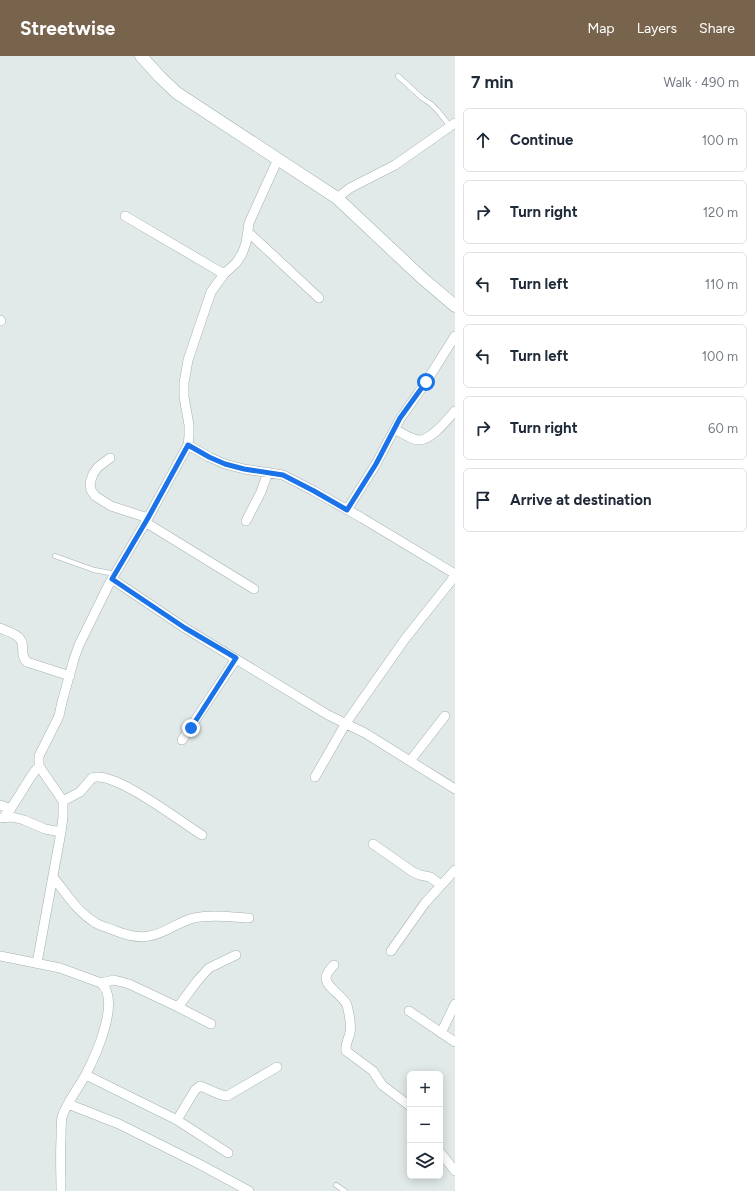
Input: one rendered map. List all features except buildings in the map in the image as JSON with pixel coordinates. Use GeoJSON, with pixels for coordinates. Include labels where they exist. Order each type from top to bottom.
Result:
{"type":"FeatureCollection","features":[{"type":"Feature","properties":{"kind":"main road"},"geometry":{"type":"LineString","coordinates":[[141,56],[177,93],[338,198],[421,277],[455,306]]}},
{"type":"Feature","properties":{"kind":"street"},"geometry":{"type":"LineString","coordinates":[[338,198],[350,188],[395,164],[452,124]]}},
{"type":"Feature","properties":{"kind":"street"},"geometry":{"type":"LineString","coordinates":[[37,963],[63,817],[63,801],[39,766],[39,756],[59,716],[79,645],[114,576],[188,445],[189,425],[184,397],[185,371],[210,292],[224,274],[236,263],[242,254],[246,243],[249,223],[278,159]]}},
{"type":"Feature","properties":{"kind":"street"},"geometry":{"type":"LineString","coordinates":[[125,216],[224,274]]}},
{"type":"Feature","properties":{"kind":"street"},"geometry":{"type":"LineString","coordinates":[[248,232],[319,298]]}},
{"type":"Feature","properties":{"kind":"street"},"geometry":{"type":"LineString","coordinates":[[347,510],[376,464],[400,418],[426,382],[455,336]]}},
{"type":"Feature","properties":{"kind":"street"},"geometry":{"type":"LineString","coordinates":[[395,429],[413,439],[425,440],[442,426],[455,411]]}},
{"type":"Feature","properties":{"kind":"street"},"geometry":{"type":"LineString","coordinates":[[188,445],[225,464],[244,469],[283,475],[347,510],[455,575],[405,639],[346,723],[315,777]]}},
{"type":"Feature","properties":{"kind":"street"},"geometry":{"type":"LineString","coordinates":[[110,458],[98,467],[93,474],[90,483],[91,490],[95,496],[111,506],[146,520],[254,589]]}},
{"type":"Feature","properties":{"kind":"street"},"geometry":{"type":"LineString","coordinates":[[246,521],[261,492],[268,472]]}},
{"type":"Feature","properties":{"kind":"street"},"geometry":{"type":"LineString","coordinates":[[114,576],[185,628],[328,714],[365,733],[455,789]]}},
{"type":"Feature","properties":{"kind":"street"},"geometry":{"type":"LineString","coordinates":[[0,628],[21,639],[23,643],[22,656],[24,660],[70,676]]}},
{"type":"Feature","properties":{"kind":"street"},"geometry":{"type":"LineString","coordinates":[[182,740],[236,658]]}},
{"type":"Feature","properties":{"kind":"street"},"geometry":{"type":"LineString","coordinates":[[410,761],[445,716]]}},
{"type":"Feature","properties":{"kind":"street"},"geometry":{"type":"LineString","coordinates":[[1,818],[11,809],[29,779],[39,766]]}},
{"type":"Feature","properties":{"kind":"street"},"geometry":{"type":"LineString","coordinates":[[63,801],[80,792],[92,778],[103,777],[114,781],[148,799],[202,835]]}},
{"type":"Feature","properties":{"kind":"street"},"geometry":{"type":"LineString","coordinates":[[0,805],[11,809]]}},
{"type":"Feature","properties":{"kind":"street"},"geometry":{"type":"LineString","coordinates":[[1,818],[24,820],[44,829],[61,832]]}},
{"type":"Feature","properties":{"kind":"street"},"geometry":{"type":"LineString","coordinates":[[373,844],[413,872],[430,877],[441,885]]}},
{"type":"Feature","properties":{"kind":"street"},"geometry":{"type":"LineString","coordinates":[[390,951],[425,903],[455,870]]}},
{"type":"Feature","properties":{"kind":"street"},"geometry":{"type":"LineString","coordinates":[[53,877],[76,906],[97,924],[122,933],[140,937],[150,936],[167,930],[193,918],[213,916],[249,918]]}},
{"type":"Feature","properties":{"kind":"street"},"geometry":{"type":"LineString","coordinates":[[178,1007],[208,968],[236,955]]}},
{"type":"Feature","properties":{"kind":"street"},"geometry":{"type":"LineString","coordinates":[[0,956],[60,968],[101,983],[105,986],[108,994],[109,1005],[106,1025],[86,1075],[68,1104],[62,1118],[60,1156],[61,1191]]}},
{"type":"Feature","properties":{"kind":"street"},"geometry":{"type":"LineString","coordinates":[[334,965],[326,978],[327,982],[342,997],[347,1008],[351,1023],[350,1033],[345,1048],[346,1051],[373,1071],[382,1085],[407,1104]]}},
{"type":"Feature","properties":{"kind":"street"},"geometry":{"type":"LineString","coordinates":[[101,983],[114,980],[129,984],[211,1024]]}},
{"type":"Feature","properties":{"kind":"street"},"geometry":{"type":"LineString","coordinates":[[441,1033],[455,1004]]}},
{"type":"Feature","properties":{"kind":"street"},"geometry":{"type":"LineString","coordinates":[[409,1011],[455,1042]]}},
{"type":"Feature","properties":{"kind":"street"},"geometry":{"type":"LineString","coordinates":[[177,1120],[200,1086],[219,1095],[226,1096],[277,1067]]}},
{"type":"Feature","properties":{"kind":"street"},"geometry":{"type":"LineString","coordinates":[[86,1075],[177,1120],[228,1153]]}},
{"type":"Feature","properties":{"kind":"street"},"geometry":{"type":"LineString","coordinates":[[68,1104],[119,1124],[202,1165],[249,1191]]}},
{"type":"Feature","properties":{"kind":"street"},"geometry":{"type":"LineString","coordinates":[[443,1156],[455,1171]]}},
{"type":"Feature","properties":{"kind":"lane"},"geometry":{"type":"LineString","coordinates":[[398,76],[452,124]]}},
{"type":"Feature","properties":{"kind":"lane"},"geometry":{"type":"LineString","coordinates":[[55,556],[114,576]]}},
{"type":"Feature","properties":{"kind":"lane"},"geometry":{"type":"LineString","coordinates":[[336,1185],[345,1191]]}},
{"type":"Feature","properties":{"kind":"route"},"geometry":{"type":"LineString","coordinates":[[191,728],[236,658],[185,628],[112,579],[148,518],[188,445],[225,464],[244,469],[283,475],[347,510],[376,464],[400,418],[426,382]]}}]}
